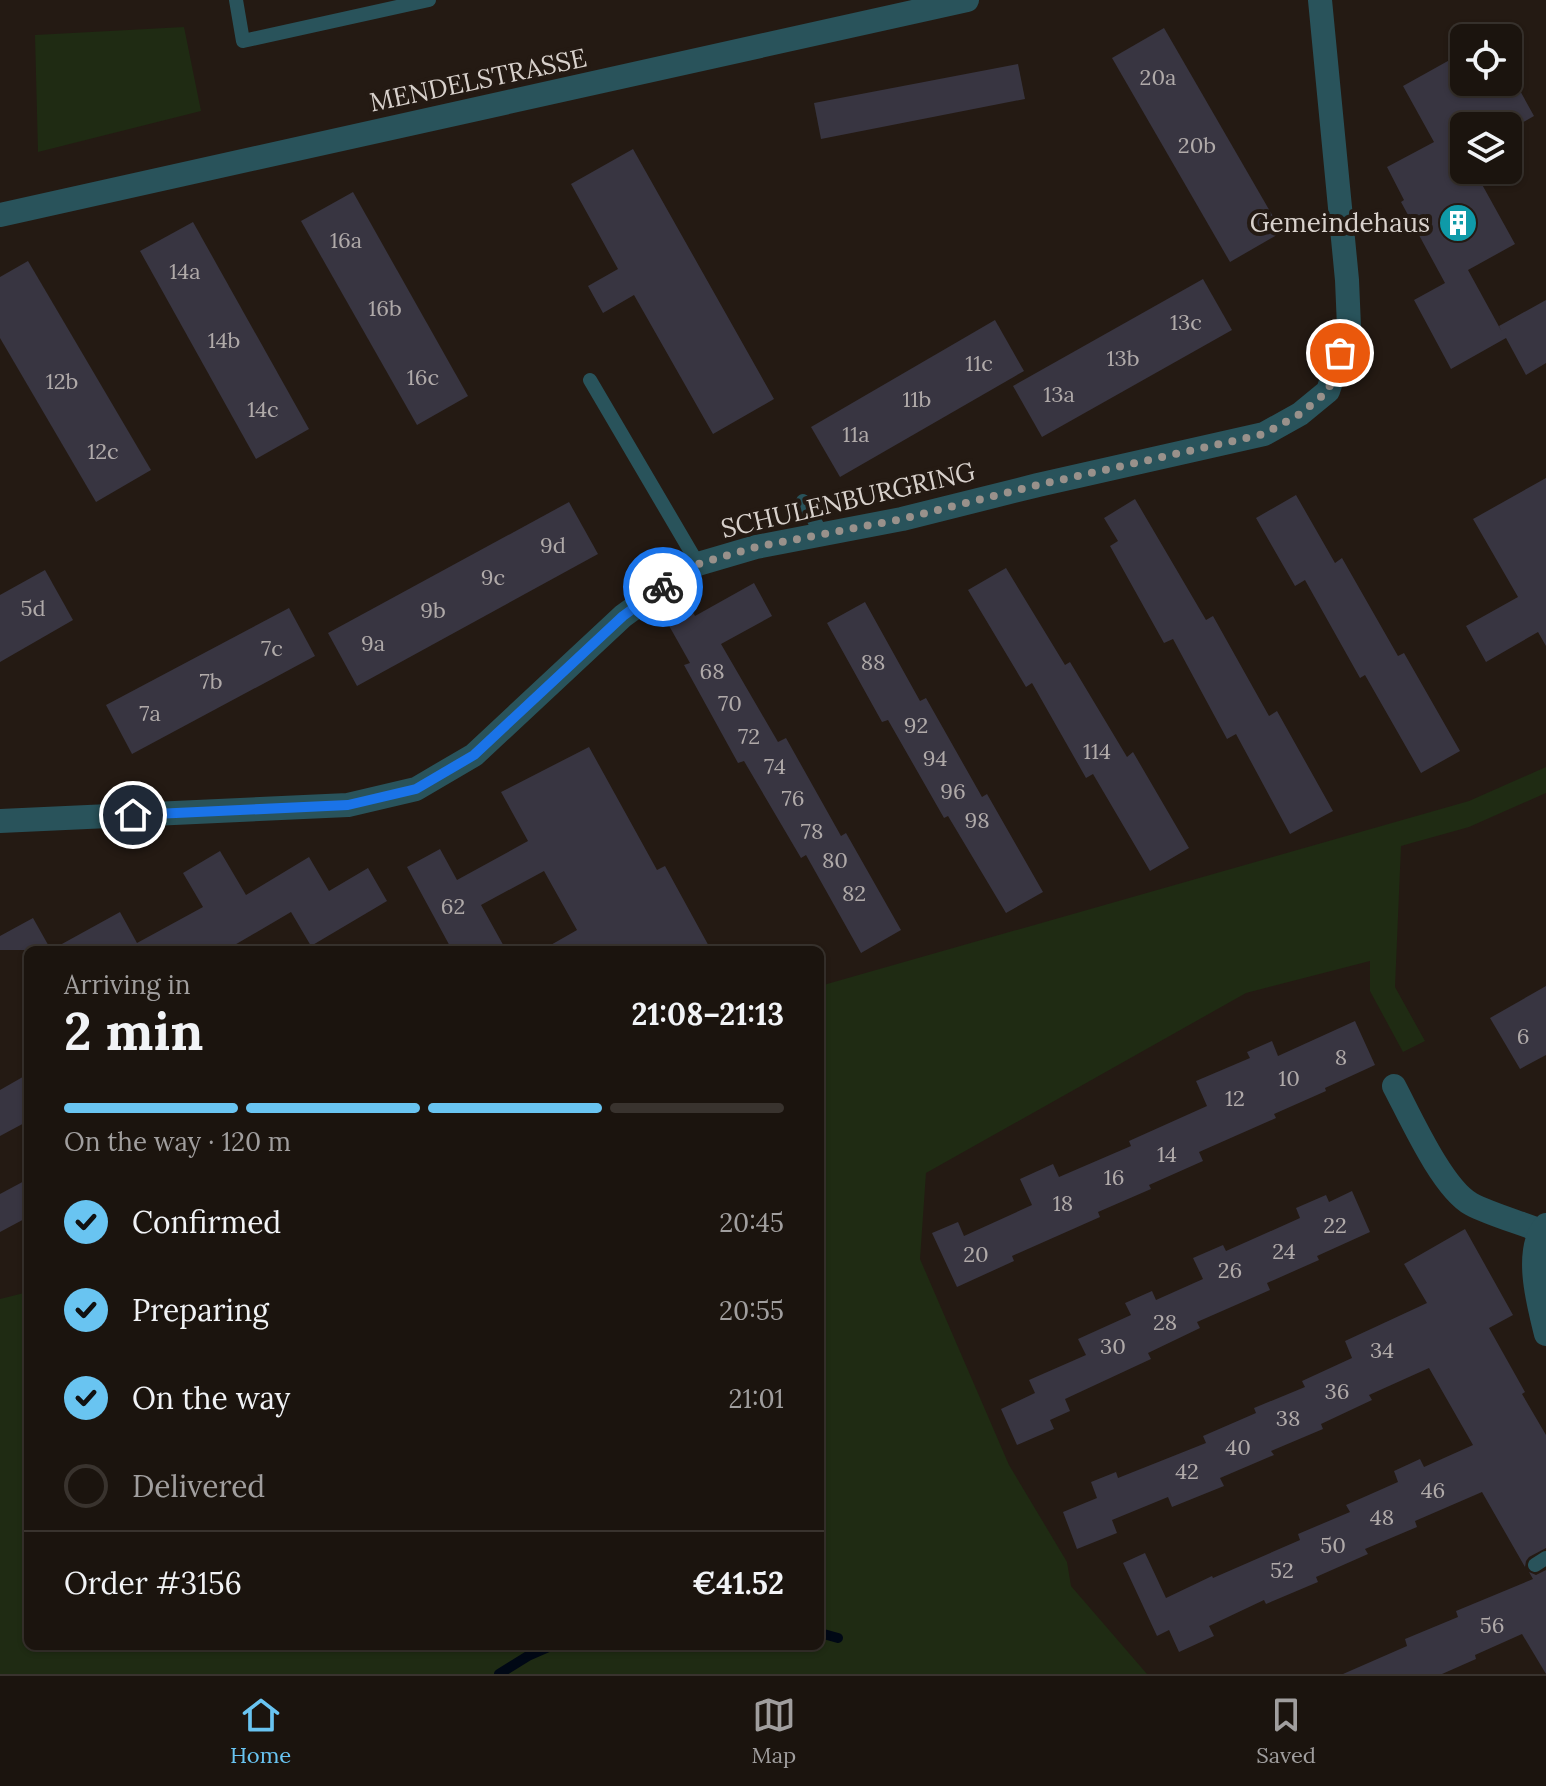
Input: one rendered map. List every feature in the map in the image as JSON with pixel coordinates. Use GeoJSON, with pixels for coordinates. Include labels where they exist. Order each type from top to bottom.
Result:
{"type":"FeatureCollection","features":[{"type":"Feature","properties":{"kind":"street","name":"MENDELSTRASSE"},"geometry":{"type":"LineString","coordinates":[[0,215],[967,0]]}},
{"type":"Feature","properties":{"kind":"street","name":"SCHULENBURGRING"},"geometry":{"type":"LineString","coordinates":[[0,821],[348,805],[416,789],[474,755],[623,616],[698,564],[756,547],[902,519],[1264,434],[1300,414],[1328,391],[1349,327],[1320,0]]}},
{"type":"Feature","properties":{"kind":"street"},"geometry":{"type":"LineString","coordinates":[[1394,1086],[1434,1161],[1469,1203],[1544,1228],[1535,1256],[1534,1287],[1546,1334]]}},
{"type":"Feature","properties":{"kind":"lane"},"geometry":{"type":"LineString","coordinates":[[236,0],[243,41],[429,0]]}},
{"type":"Feature","properties":{"kind":"lane"},"geometry":{"type":"LineString","coordinates":[[590,380],[698,564]]}},
{"type":"Feature","properties":{"kind":"lane"},"geometry":{"type":"LineString","coordinates":[[803,501],[822,534]]}},
{"type":"Feature","properties":{"kind":"green space"},"geometry":{"type":"Polygon","coordinates":[[[184,27],[201,111],[38,152],[35,35],[184,27]]]}},
{"type":"Feature","properties":{"kind":"green space"},"geometry":{"type":"Polygon","coordinates":[[[1546,767],[1546,793],[1469,827],[1401,846],[1395,987],[1425,1041],[1403,1052],[1370,991],[1370,961],[1246,993],[926,1173],[920,1259],[1009,1465],[1067,1562],[1071,1586],[1147,1674],[0,1674],[0,1299],[24,1293],[24,1650],[824,1650],[824,985],[1469,801],[1546,767]]]}},
{"type":"Feature","properties":{"kind":"building"},"geometry":{"type":"Polygon","coordinates":[[[1164,28],[1282,232],[1230,262],[1112,58],[1164,28]]]}},
{"type":"Feature","properties":{"kind":"building"},"geometry":{"type":"Polygon","coordinates":[[[1450,60],[1450,96],[1522,94],[1534,116],[1522,123],[1522,112],[1450,112],[1450,184],[1482,184],[1515,244],[1468,270],[1502,332],[1499,326],[1546,300],[1546,363],[1526,375],[1506,338],[1451,369],[1414,300],[1445,283],[1401,202],[1404,200],[1387,167],[1434,142],[1403,86],[1450,60]]]}},
{"type":"Feature","properties":{"kind":"building"},"geometry":{"type":"Polygon","coordinates":[[[1018,64],[1025,99],[821,139],[814,103],[1018,64]]]}},
{"type":"Feature","properties":{"kind":"building"},"geometry":{"type":"Polygon","coordinates":[[[633,149],[774,399],[713,434],[634,295],[603,313],[588,286],[618,269],[571,184],[633,149]]]}},
{"type":"Feature","properties":{"kind":"building"},"geometry":{"type":"Polygon","coordinates":[[[353,192],[468,396],[417,425],[301,221],[353,192]]]}},
{"type":"Feature","properties":{"kind":"building"},"geometry":{"type":"Polygon","coordinates":[[[193,222],[309,429],[256,459],[140,251],[193,222]]]}},
{"type":"Feature","properties":{"kind":"building"},"geometry":{"type":"Polygon","coordinates":[[[28,261],[151,470],[96,502],[0,338],[0,277],[28,261]]]}},
{"type":"Feature","properties":{"kind":"building"},"geometry":{"type":"Polygon","coordinates":[[[1203,279],[1232,330],[1042,437],[1013,386],[1203,279]]]}},
{"type":"Feature","properties":{"kind":"building"},"geometry":{"type":"Polygon","coordinates":[[[995,320],[1024,371],[840,477],[811,427],[995,320]]]}},
{"type":"Feature","properties":{"kind":"building"},"geometry":{"type":"Polygon","coordinates":[[[1546,478],[1546,646],[1538,632],[1486,662],[1466,626],[1518,597],[1473,519],[1546,478]]]}},
{"type":"Feature","properties":{"kind":"building"},"geometry":{"type":"Polygon","coordinates":[[[1296,495],[1335,563],[1342,558],[1398,656],[1404,653],[1460,751],[1421,773],[1365,675],[1360,678],[1305,580],[1295,586],[1256,518],[1296,495]]]}},
{"type":"Feature","properties":{"kind":"building"},"geometry":{"type":"Polygon","coordinates":[[[1135,499],[1206,620],[1213,616],[1269,716],[1277,711],[1333,811],[1290,834],[1236,734],[1227,739],[1173,639],[1164,643],[1110,546],[1118,541],[1104,518],[1135,499]]]}},
{"type":"Feature","properties":{"kind":"building"},"geometry":{"type":"Polygon","coordinates":[[[569,502],[598,554],[357,686],[328,633],[569,502]]]}},
{"type":"Feature","properties":{"kind":"building"},"geometry":{"type":"Polygon","coordinates":[[[1006,568],[1065,665],[1070,662],[1127,757],[1133,752],[1189,848],[1150,871],[1093,774],[1086,778],[1032,683],[1026,687],[968,590],[1006,568]]]}},
{"type":"Feature","properties":{"kind":"building"},"geometry":{"type":"Polygon","coordinates":[[[45,570],[73,620],[0,662],[0,595],[45,570]]]}},
{"type":"Feature","properties":{"kind":"building"},"geometry":{"type":"Polygon","coordinates":[[[754,583],[772,616],[721,644],[778,742],[786,738],[841,836],[846,833],[901,930],[861,953],[806,855],[801,858],[744,761],[738,763],[684,665],[690,663],[663,615],[687,602],[695,616],[754,583]]]}},
{"type":"Feature","properties":{"kind":"building"},"geometry":{"type":"Polygon","coordinates":[[[865,602],[920,701],[926,698],[982,797],[987,794],[1043,892],[1006,913],[948,816],[944,818],[888,720],[882,722],[827,623],[865,602]]]}},
{"type":"Feature","properties":{"kind":"building"},"geometry":{"type":"Polygon","coordinates":[[[289,608],[315,656],[132,754],[106,705],[289,608]]]}},
{"type":"Feature","properties":{"kind":"building"},"geometry":{"type":"Polygon","coordinates":[[[589,747],[657,870],[665,866],[709,946],[549,946],[577,930],[544,871],[481,905],[504,946],[450,946],[407,867],[440,849],[457,880],[528,841],[501,792],[589,747]]]}},
{"type":"Feature","properties":{"kind":"building"},"geometry":{"type":"Polygon","coordinates":[[[220,851],[246,895],[309,857],[329,891],[368,868],[387,901],[311,946],[291,912],[233,946],[58,946],[120,912],[137,943],[203,907],[183,873],[220,851]]]}},
{"type":"Feature","properties":{"kind":"building"},"geometry":{"type":"Polygon","coordinates":[[[33,918],[49,946],[0,950],[0,936],[33,918]]]}},
{"type":"Feature","properties":{"kind":"building"},"geometry":{"type":"Polygon","coordinates":[[[1546,986],[1546,1055],[1520,1069],[1490,1018],[1546,986]]]}},
{"type":"Feature","properties":{"kind":"building"},"geometry":{"type":"Polygon","coordinates":[[[1355,1021],[1375,1065],[1274,1114],[1276,1118],[1199,1152],[1203,1161],[1149,1185],[1151,1189],[1098,1212],[1100,1217],[1012,1256],[1014,1261],[957,1287],[932,1233],[958,1222],[964,1236],[1032,1205],[1020,1179],[1053,1164],[1059,1177],[1131,1146],[1129,1141],[1207,1106],[1196,1081],[1250,1058],[1247,1052],[1272,1041],[1278,1056],[1355,1021]]]}},
{"type":"Feature","properties":{"kind":"building"},"geometry":{"type":"Polygon","coordinates":[[[24,1076],[24,1123],[0,1136],[0,1090],[24,1076]]]}},
{"type":"Feature","properties":{"kind":"building"},"geometry":{"type":"Polygon","coordinates":[[[24,1181],[24,1219],[0,1232],[0,1194],[24,1181]]]}},
{"type":"Feature","properties":{"kind":"building"},"geometry":{"type":"Polygon","coordinates":[[[1352,1191],[1370,1232],[1317,1256],[1319,1260],[1267,1283],[1270,1290],[1197,1322],[1200,1328],[1148,1353],[1151,1359],[1065,1399],[1070,1411],[1050,1420],[1054,1429],[1017,1445],[1001,1409],[1035,1393],[1029,1380],[1086,1355],[1078,1339],[1131,1315],[1125,1303],[1152,1291],[1156,1300],[1203,1279],[1193,1258],[1223,1245],[1226,1251],[1300,1218],[1296,1208],[1326,1195],[1329,1202],[1352,1191]]]}},
{"type":"Feature","properties":{"kind":"building"},"geometry":{"type":"Polygon","coordinates":[[[1465,1229],[1513,1315],[1489,1328],[1546,1435],[1546,1548],[1529,1557],[1525,1567],[1482,1492],[1415,1521],[1417,1527],[1365,1549],[1368,1554],[1316,1577],[1318,1582],[1266,1604],[1264,1600],[1209,1626],[1214,1636],[1179,1652],[1169,1630],[1157,1636],[1123,1563],[1145,1553],[1166,1598],[1300,1540],[1298,1534],[1350,1512],[1346,1505],[1398,1482],[1394,1471],[1420,1459],[1424,1467],[1473,1445],[1429,1368],[1369,1395],[1372,1400],[1321,1424],[1323,1429],[1271,1451],[1274,1455],[1220,1478],[1224,1486],[1172,1507],[1168,1497],[1112,1520],[1117,1533],[1077,1549],[1063,1512],[1097,1498],[1091,1482],[1116,1472],[1118,1478],[1206,1443],[1203,1436],[1256,1413],[1254,1408],[1305,1387],[1302,1381],[1352,1358],[1345,1341],[1427,1303],[1404,1264],[1465,1229]]]}},
{"type":"Feature","properties":{"kind":"building"},"geometry":{"type":"Polygon","coordinates":[[[1546,1570],[1546,1674],[1522,1634],[1442,1674],[1343,1674],[1407,1646],[1405,1639],[1458,1617],[1456,1611],[1533,1579],[1529,1572],[1536,1575],[1546,1570]]]}},
{"type":"Feature","properties":{"kind":"waterway"},"geometry":{"type":"LineString","coordinates":[[824,1634],[838,1638]]}},
{"type":"Feature","properties":{"kind":"waterway"},"geometry":{"type":"LineString","coordinates":[[499,1674],[542,1650]]}},
{"type":"Feature","properties":{"kind":"way so far"},"geometry":{"type":"LineString","coordinates":[[663,587],[698,564],[756,547],[902,519],[1264,434],[1300,414],[1328,391],[1340,353]]}},
{"type":"Feature","properties":{"kind":"place","name":"Gemeindehaus"},"geometry":{"type":"Point","coordinates":[1458,223]}},
{"type":"Feature","properties":{"kind":"route"},"geometry":{"type":"LineString","coordinates":[[133,815],[348,805],[416,789],[474,755],[623,616],[663,587]]}}]}
